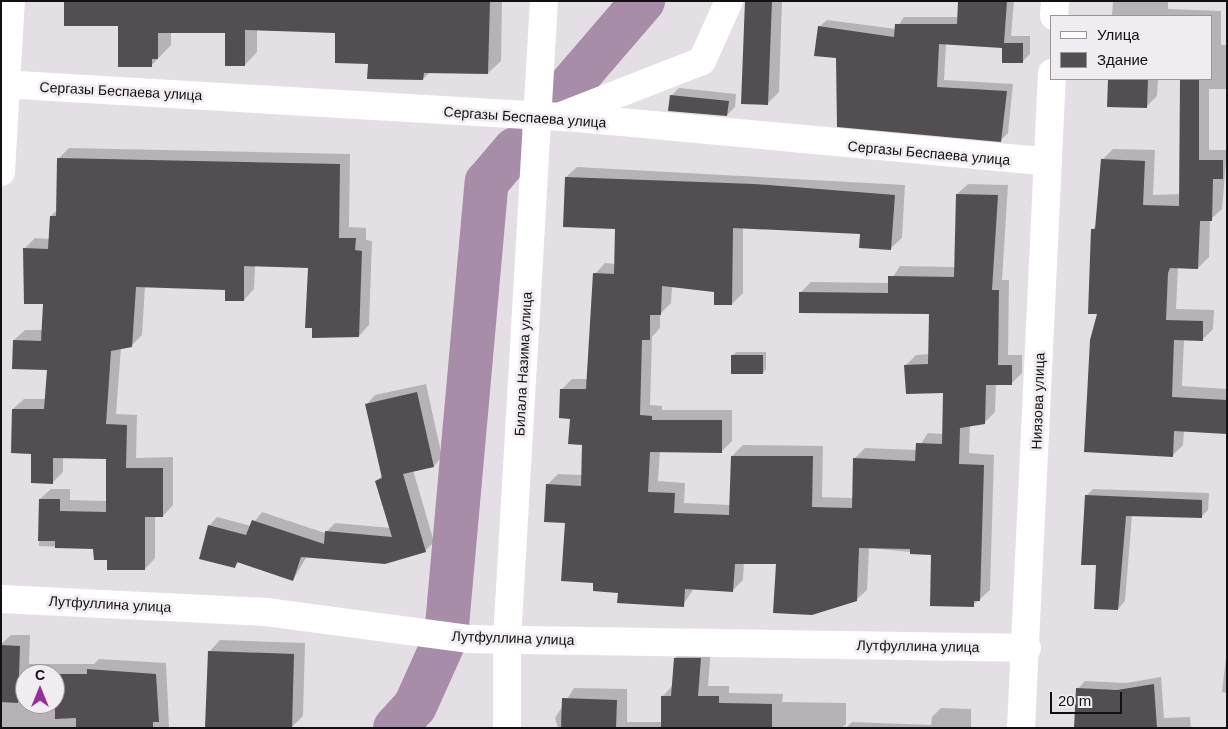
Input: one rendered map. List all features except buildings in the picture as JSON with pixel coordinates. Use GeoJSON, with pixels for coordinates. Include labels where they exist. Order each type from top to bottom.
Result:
{"type":"FeatureCollection","features":[{"type":"Feature","properties":{"kind":"street"},"geometry":{"type":"LineString","coordinates":[[1,172],[4,84],[11,1]]}},
{"type":"Feature","properties":{"kind":"street","name":"Билала Назима улица"},"geometry":{"type":"LineString","coordinates":[[507,728],[507,640],[547,117],[544,1]]}},
{"type":"Feature","properties":{"kind":"street"},"geometry":{"type":"LineString","coordinates":[[547,117],[702,61],[729,1]]}},
{"type":"Feature","properties":{"kind":"street"},"geometry":{"type":"LineString","coordinates":[[1054,1],[1054,15]]}},
{"type":"Feature","properties":{"kind":"street","name":"Ниязова улица"},"geometry":{"type":"LineString","coordinates":[[1021,728],[1027,648],[1052,80]]}},
{"type":"Feature","properties":{"kind":"street","name":"Сергазы Беспаева улица"},"geometry":{"type":"LineString","coordinates":[[4,84],[547,117],[1048,162]]}},
{"type":"Feature","properties":{"kind":"street","name":"Лутфуллина улица"},"geometry":{"type":"LineString","coordinates":[[1,599],[266,612],[468,639],[1027,648]]}},
{"type":"Feature","properties":{"kind":"waterway"},"geometry":{"type":"LineString","coordinates":[[557,101],[643,1]]}},
{"type":"Feature","properties":{"kind":"waterway"},"geometry":{"type":"LineString","coordinates":[[395,728],[415,706],[446,637],[487,182],[515,149]]}}]}
